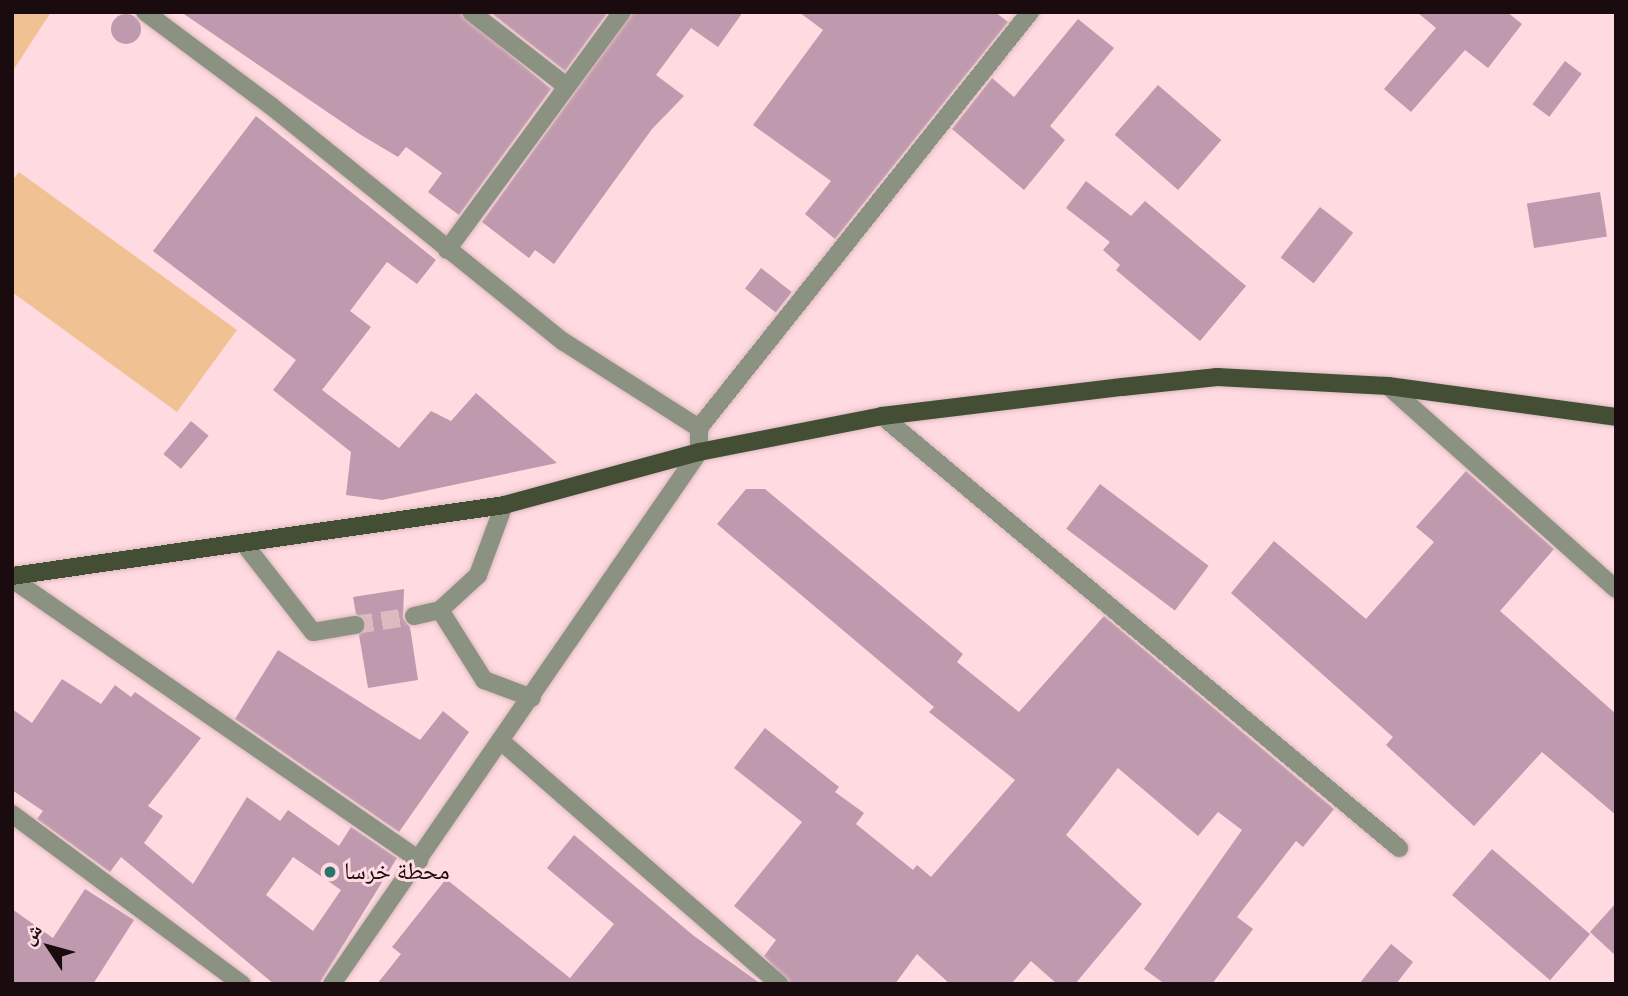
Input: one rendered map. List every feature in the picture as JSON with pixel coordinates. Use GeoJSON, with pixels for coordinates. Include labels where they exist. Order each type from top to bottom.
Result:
{"type":"FeatureCollection","features":[{"type":"Feature","properties":{"kind":"main road"},"geometry":{"type":"LineString","coordinates":[[12,577],[504,505],[699,452],[883,416],[1217,377],[1388,386],[1616,417]]}},
{"type":"Feature","properties":{"kind":"street"},"geometry":{"type":"LineString","coordinates":[[145,12],[271,106],[564,342],[699,428]]}},
{"type":"Feature","properties":{"kind":"street"},"geometry":{"type":"LineString","coordinates":[[471,12],[566,86]]}},
{"type":"Feature","properties":{"kind":"street"},"geometry":{"type":"LineString","coordinates":[[447,250],[622,12]]}},
{"type":"Feature","properties":{"kind":"street"},"geometry":{"type":"LineString","coordinates":[[332,984],[502,742],[699,452],[699,428],[1026,14]]}},
{"type":"Feature","properties":{"kind":"street"},"geometry":{"type":"LineString","coordinates":[[1388,386],[1616,589]]}},
{"type":"Feature","properties":{"kind":"street"},"geometry":{"type":"LineString","coordinates":[[883,416],[1399,848]]}},
{"type":"Feature","properties":{"kind":"street"},"geometry":{"type":"LineString","coordinates":[[414,616],[440,610],[478,575],[504,505]]}},
{"type":"Feature","properties":{"kind":"street"},"geometry":{"type":"LineString","coordinates":[[245,545],[313,632],[355,625]]}},
{"type":"Feature","properties":{"kind":"street"},"geometry":{"type":"LineString","coordinates":[[12,577],[419,860]]}},
{"type":"Feature","properties":{"kind":"street"},"geometry":{"type":"LineString","coordinates":[[440,610],[484,680],[532,698]]}},
{"type":"Feature","properties":{"kind":"street"},"geometry":{"type":"LineString","coordinates":[[502,742],[779,984]]}},
{"type":"Feature","properties":{"kind":"street"},"geometry":{"type":"LineString","coordinates":[[12,814],[242,984]]}},
{"type":"Feature","properties":{"kind":"shaded area"},"geometry":{"type":"Polygon","coordinates":[[[12,12],[51,12],[12,72],[12,12]]]}},
{"type":"Feature","properties":{"kind":"shaded area"},"geometry":{"type":"Polygon","coordinates":[[[19,172],[237,330],[177,412],[12,292],[12,181],[19,172]]]}},
{"type":"Feature","properties":{"kind":"building"},"geometry":{"type":"Polygon","coordinates":[[[181,12],[460,12],[551,89],[459,215],[428,192],[442,173],[406,147],[398,157],[361,135],[181,12]]]}},
{"type":"Feature","properties":{"kind":"building"},"geometry":{"type":"Polygon","coordinates":[[[490,12],[608,12],[565,71],[490,12]]]}},
{"type":"Feature","properties":{"kind":"building"},"geometry":{"type":"Polygon","coordinates":[[[633,12],[743,12],[718,47],[691,28],[656,75],[684,96],[652,129],[554,264],[535,250],[529,258],[482,222],[633,12]]]}},
{"type":"Feature","properties":{"kind":"building"},"geometry":{"type":"Polygon","coordinates":[[[799,12],[995,12],[1008,22],[835,239],[805,214],[831,181],[753,125],[823,30],[799,12]]]}},
{"type":"Feature","properties":{"kind":"building"},"geometry":{"type":"Polygon","coordinates":[[[1417,12],[1507,12],[1522,24],[1488,68],[1465,50],[1411,112],[1384,89],[1436,28],[1417,12]]]}},
{"type":"Feature","properties":{"kind":"building"},"geometry":{"type":"Polygon","coordinates":[[[126,14],[136,19],[141,29],[136,39],[126,44],[116,39],[111,29],[116,19],[126,14]]]}},
{"type":"Feature","properties":{"kind":"building"},"geometry":{"type":"Polygon","coordinates":[[[1078,19],[1114,48],[1050,126],[1065,140],[1024,190],[952,129],[992,78],[1014,97],[1078,19]]]}},
{"type":"Feature","properties":{"kind":"building"},"geometry":{"type":"Polygon","coordinates":[[[1565,61],[1582,74],[1549,117],[1533,104],[1565,61]]]}},
{"type":"Feature","properties":{"kind":"building"},"geometry":{"type":"Polygon","coordinates":[[[1158,85],[1221,140],[1178,190],[1115,135],[1158,85]]]}},
{"type":"Feature","properties":{"kind":"building"},"geometry":{"type":"Polygon","coordinates":[[[256,116],[436,260],[417,284],[387,262],[350,311],[371,327],[322,390],[399,448],[431,411],[451,421],[476,393],[557,463],[382,500],[346,495],[351,452],[273,390],[296,360],[153,251],[256,116]]]}},
{"type":"Feature","properties":{"kind":"building"},"geometry":{"type":"Polygon","coordinates":[[[1086,181],[1131,216],[1145,201],[1246,286],[1200,341],[1116,270],[1120,265],[1103,250],[1110,242],[1066,208],[1086,181]]]}},
{"type":"Feature","properties":{"kind":"building"},"geometry":{"type":"Polygon","coordinates":[[[1600,192],[1607,236],[1534,248],[1527,204],[1600,192]]]}},
{"type":"Feature","properties":{"kind":"building"},"geometry":{"type":"Polygon","coordinates":[[[1320,207],[1353,233],[1314,283],[1281,257],[1320,207]]]}},
{"type":"Feature","properties":{"kind":"building"},"geometry":{"type":"Polygon","coordinates":[[[761,268],[792,292],[776,312],[745,288],[761,268]]]}},
{"type":"Feature","properties":{"kind":"building"},"geometry":{"type":"Polygon","coordinates":[[[191,421],[209,436],[181,469],[163,454],[191,421]]]}},
{"type":"Feature","properties":{"kind":"building"},"geometry":{"type":"Polygon","coordinates":[[[1466,471],[1554,549],[1500,611],[1616,714],[1616,815],[1542,752],[1474,826],[1386,745],[1393,737],[1231,593],[1274,541],[1366,619],[1434,542],[1416,527],[1466,471]]]}},
{"type":"Feature","properties":{"kind":"building"},"geometry":{"type":"Polygon","coordinates":[[[1100,484],[1209,566],[1175,611],[1066,529],[1100,484]]]}},
{"type":"Feature","properties":{"kind":"building"},"geometry":{"type":"Polygon","coordinates":[[[746,489],[765,489],[963,654],[957,662],[1019,712],[1104,616],[1334,809],[1303,847],[1296,841],[1237,917],[1253,929],[1212,984],[1165,984],[1144,969],[1242,830],[1218,812],[1198,836],[1118,768],[1066,835],[1142,904],[1075,984],[1057,984],[1031,961],[1011,984],[950,984],[917,954],[895,984],[790,984],[764,956],[776,940],[734,906],[802,822],[734,768],[765,728],[839,787],[835,792],[864,813],[856,824],[913,870],[917,865],[931,877],[1015,780],[929,712],[934,707],[717,524],[746,489]]]}},
{"type":"Feature","properties":{"kind":"building"},"geometry":{"type":"Polygon","coordinates":[[[404,589],[403,618],[410,627],[418,680],[368,688],[359,635],[366,624],[356,614],[353,597],[404,589]]]}},
{"type":"Feature","properties":{"kind":"building"},"geometry":{"type":"Polygon","coordinates":[[[278,650],[420,740],[443,711],[469,732],[399,832],[235,719],[278,650]]]}},
{"type":"Feature","properties":{"kind":"building"},"geometry":{"type":"Polygon","coordinates":[[[62,679],[101,704],[115,685],[131,697],[135,692],[201,738],[148,806],[163,816],[144,843],[193,884],[247,797],[280,821],[288,810],[339,846],[351,827],[397,858],[319,984],[274,984],[121,857],[110,872],[37,819],[43,811],[12,790],[12,709],[32,723],[62,679]],[[293,857],[266,895],[313,931],[341,890],[293,857]]]}},
{"type":"Feature","properties":{"kind":"building"},"geometry":{"type":"Polygon","coordinates":[[[574,835],[694,936],[761,984],[377,984],[401,954],[392,947],[446,879],[570,978],[614,924],[547,868],[574,835]]]}},
{"type":"Feature","properties":{"kind":"building"},"geometry":{"type":"Polygon","coordinates":[[[1492,849],[1590,934],[1550,980],[1452,895],[1492,849]]]}},
{"type":"Feature","properties":{"kind":"building"},"geometry":{"type":"Polygon","coordinates":[[[85,889],[134,920],[93,984],[12,984],[12,909],[53,938],[85,889]]]}},
{"type":"Feature","properties":{"kind":"building"},"geometry":{"type":"Polygon","coordinates":[[[1616,903],[1616,956],[1590,932],[1616,903]]]}},
{"type":"Feature","properties":{"kind":"building"},"geometry":{"type":"Polygon","coordinates":[[[1391,944],[1413,962],[1396,984],[1359,984],[1391,944]]]}},
{"type":"Feature","properties":{"kind":"tunnel"},"geometry":{"type":"LineString","coordinates":[[355,625],[414,616]]}},
{"type":"Feature","properties":{"kind":"place","name":"محطة خرسا"},"geometry":{"type":"Point","coordinates":[330,872]}}]}
